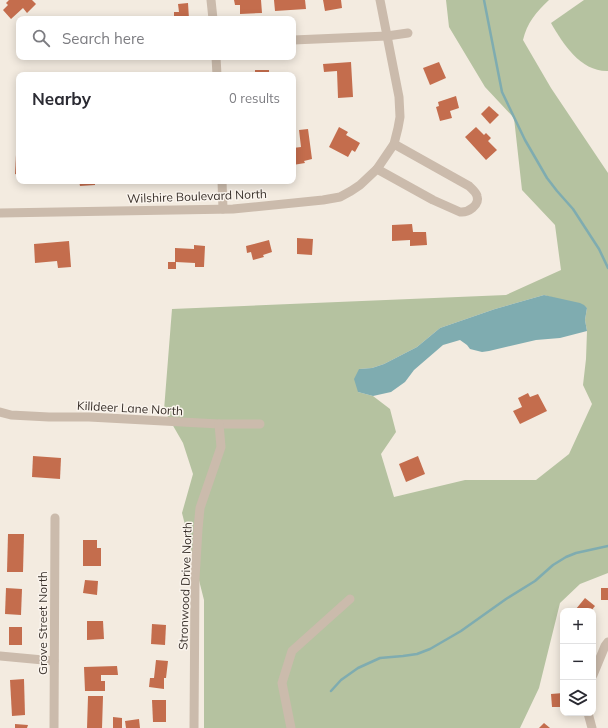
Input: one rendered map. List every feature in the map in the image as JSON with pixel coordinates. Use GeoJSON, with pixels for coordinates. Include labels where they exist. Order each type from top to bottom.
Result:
{"type":"FeatureCollection","features":[{"type":"Feature","properties":{"kind":"street"},"geometry":{"type":"LineString","coordinates":[[211,0],[213,16]]}},
{"type":"Feature","properties":{"kind":"street","name":"Wilshire Boulevard North"},"geometry":{"type":"LineString","coordinates":[[0,213],[223,209],[302,203],[340,196],[351,191],[360,185],[377,169],[394,144],[400,117],[399,97],[380,0]]}},
{"type":"Feature","properties":{"kind":"street"},"geometry":{"type":"LineString","coordinates":[[296,40],[387,36],[408,33]]}},
{"type":"Feature","properties":{"kind":"street"},"geometry":{"type":"LineString","coordinates":[[216,60],[217,72]]}},
{"type":"Feature","properties":{"kind":"street"},"geometry":{"type":"LineString","coordinates":[[377,169],[433,200],[460,212],[468,211],[477,202],[477,197],[469,186],[394,144]]}},
{"type":"Feature","properties":{"kind":"street"},"geometry":{"type":"LineString","coordinates":[[222,184],[223,209]]}},
{"type":"Feature","properties":{"kind":"street","name":"Killdeer Lane North"},"geometry":{"type":"LineString","coordinates":[[0,412],[11,415],[89,417],[219,424],[260,424]]}},
{"type":"Feature","properties":{"kind":"street","name":"Stronwood Drive North"},"geometry":{"type":"LineString","coordinates":[[194,728],[195,578],[198,529],[200,508],[221,446],[219,424]]}},
{"type":"Feature","properties":{"kind":"street","name":"Grove Street North"},"geometry":{"type":"LineString","coordinates":[[54,728],[55,518]]}},
{"type":"Feature","properties":{"kind":"street"},"geometry":{"type":"LineString","coordinates":[[291,728],[282,683],[292,651],[350,599]]}},
{"type":"Feature","properties":{"kind":"street"},"geometry":{"type":"LineString","coordinates":[[596,668],[608,642]]}},
{"type":"Feature","properties":{"kind":"street"},"geometry":{"type":"LineString","coordinates":[[0,656],[54,661]]}},
{"type":"Feature","properties":{"kind":"street"},"geometry":{"type":"LineString","coordinates":[[589,716],[592,728]]}},
{"type":"Feature","properties":{"kind":"green space"},"geometry":{"type":"Polygon","coordinates":[[[446,0],[549,0],[533,18],[527,28],[523,40],[551,88],[608,173],[608,573],[580,584],[560,603],[539,688],[520,728],[204,728],[204,600],[182,513],[193,474],[183,443],[164,410],[172,309],[506,295],[561,270],[555,225],[522,190],[514,118],[485,87],[449,27],[446,0]],[[544,295],[495,309],[440,328],[417,347],[384,364],[372,368],[359,369],[358,392],[373,396],[390,409],[396,432],[381,454],[394,497],[465,480],[536,480],[569,454],[592,404],[583,385],[586,359],[587,331],[585,320],[587,308],[544,295]]]}},
{"type":"Feature","properties":{"kind":"green space"},"geometry":{"type":"Polygon","coordinates":[[[584,0],[608,0],[608,71],[589,67],[581,62],[567,48],[551,23],[584,0]]]}},
{"type":"Feature","properties":{"kind":"water"},"geometry":{"type":"Polygon","coordinates":[[[544,295],[584,305],[587,308],[585,320],[587,331],[560,338],[536,340],[482,352],[470,349],[460,340],[443,345],[414,370],[405,382],[391,392],[373,396],[358,392],[354,379],[359,369],[372,368],[384,364],[417,347],[440,328],[495,309],[544,295]]]}},
{"type":"Feature","properties":{"kind":"building"},"geometry":{"type":"Polygon","coordinates":[[[9,0],[32,0],[36,4],[27,13],[23,8],[11,19],[3,10],[8,5],[6,3],[9,0]]]}},
{"type":"Feature","properties":{"kind":"building"},"geometry":{"type":"Polygon","coordinates":[[[234,0],[261,0],[262,13],[240,14],[240,5],[235,5],[234,0]]]}},
{"type":"Feature","properties":{"kind":"building"},"geometry":{"type":"Polygon","coordinates":[[[274,0],[305,0],[306,9],[275,11],[274,0]]]}},
{"type":"Feature","properties":{"kind":"building"},"geometry":{"type":"Polygon","coordinates":[[[323,0],[341,0],[342,8],[325,11],[323,0]]]}},
{"type":"Feature","properties":{"kind":"building"},"geometry":{"type":"Polygon","coordinates":[[[188,3],[189,16],[174,16],[174,12],[179,12],[178,4],[188,3]]]}},
{"type":"Feature","properties":{"kind":"building"},"geometry":{"type":"Polygon","coordinates":[[[351,62],[353,97],[338,98],[337,71],[324,72],[323,64],[351,62]]]}},
{"type":"Feature","properties":{"kind":"building"},"geometry":{"type":"Polygon","coordinates":[[[439,62],[446,78],[430,85],[423,68],[439,62]]]}},
{"type":"Feature","properties":{"kind":"building"},"geometry":{"type":"Polygon","coordinates":[[[255,70],[269,70],[269,72],[255,72],[255,70]]]}},
{"type":"Feature","properties":{"kind":"building"},"geometry":{"type":"Polygon","coordinates":[[[456,96],[459,108],[450,111],[452,118],[440,121],[436,107],[439,106],[438,102],[456,96]]]}},
{"type":"Feature","properties":{"kind":"building"},"geometry":{"type":"Polygon","coordinates":[[[489,106],[499,115],[490,124],[481,114],[489,106]]]}},
{"type":"Feature","properties":{"kind":"building"},"geometry":{"type":"Polygon","coordinates":[[[339,127],[348,132],[346,135],[360,143],[355,152],[352,150],[348,157],[329,147],[339,127]]]}},
{"type":"Feature","properties":{"kind":"building"},"geometry":{"type":"Polygon","coordinates":[[[476,127],[484,135],[486,133],[491,138],[488,141],[497,150],[486,160],[465,137],[476,127]]]}},
{"type":"Feature","properties":{"kind":"building"},"geometry":{"type":"Polygon","coordinates":[[[308,129],[312,159],[304,161],[305,163],[296,164],[296,148],[301,147],[299,130],[308,129]]]}},
{"type":"Feature","properties":{"kind":"building"},"geometry":{"type":"Polygon","coordinates":[[[80,184],[95,184],[95,185],[80,186],[80,184]]]}},
{"type":"Feature","properties":{"kind":"building"},"geometry":{"type":"Polygon","coordinates":[[[412,224],[413,232],[426,232],[427,245],[410,246],[410,240],[392,241],[392,225],[412,224]]]}},
{"type":"Feature","properties":{"kind":"building"},"geometry":{"type":"Polygon","coordinates":[[[297,238],[313,239],[312,255],[297,254],[297,238]]]}},
{"type":"Feature","properties":{"kind":"building"},"geometry":{"type":"Polygon","coordinates":[[[269,240],[272,252],[263,255],[264,257],[253,260],[251,252],[247,253],[246,246],[269,240]]]}},
{"type":"Feature","properties":{"kind":"building"},"geometry":{"type":"Polygon","coordinates":[[[69,241],[71,267],[58,268],[57,261],[35,263],[34,244],[69,241]]]}},
{"type":"Feature","properties":{"kind":"building"},"geometry":{"type":"Polygon","coordinates":[[[194,245],[205,246],[204,267],[195,267],[195,263],[176,262],[176,269],[168,269],[168,262],[175,262],[175,248],[194,249],[194,245]]]}},
{"type":"Feature","properties":{"kind":"building"},"geometry":{"type":"Polygon","coordinates":[[[528,393],[530,397],[538,394],[547,411],[520,424],[513,411],[522,407],[518,398],[528,393]]]}},
{"type":"Feature","properties":{"kind":"building"},"geometry":{"type":"Polygon","coordinates":[[[33,456],[61,458],[60,479],[32,477],[33,456]]]}},
{"type":"Feature","properties":{"kind":"building"},"geometry":{"type":"Polygon","coordinates":[[[418,456],[425,474],[406,482],[399,464],[418,456]]]}},
{"type":"Feature","properties":{"kind":"building"},"geometry":{"type":"Polygon","coordinates":[[[8,534],[24,534],[23,572],[7,572],[8,534]]]}},
{"type":"Feature","properties":{"kind":"building"},"geometry":{"type":"Polygon","coordinates":[[[83,540],[97,540],[97,548],[101,548],[101,566],[83,566],[83,540]]]}},
{"type":"Feature","properties":{"kind":"building"},"geometry":{"type":"Polygon","coordinates":[[[85,580],[98,581],[97,595],[83,593],[85,580]]]}},
{"type":"Feature","properties":{"kind":"building"},"geometry":{"type":"Polygon","coordinates":[[[6,588],[22,589],[21,615],[5,614],[6,588]]]}},
{"type":"Feature","properties":{"kind":"building"},"geometry":{"type":"Polygon","coordinates":[[[601,588],[608,588],[608,600],[601,600],[601,588]]]}},
{"type":"Feature","properties":{"kind":"building"},"geometry":{"type":"Polygon","coordinates":[[[585,598],[595,606],[593,608],[577,608],[585,598]]]}},
{"type":"Feature","properties":{"kind":"building"},"geometry":{"type":"Polygon","coordinates":[[[87,621],[103,621],[104,639],[87,640],[87,621]]]}},
{"type":"Feature","properties":{"kind":"building"},"geometry":{"type":"Polygon","coordinates":[[[152,624],[166,625],[165,645],[151,644],[152,624]]]}},
{"type":"Feature","properties":{"kind":"building"},"geometry":{"type":"Polygon","coordinates":[[[9,627],[22,627],[22,645],[9,645],[9,627]]]}},
{"type":"Feature","properties":{"kind":"building"},"geometry":{"type":"Polygon","coordinates":[[[156,660],[168,661],[166,678],[164,678],[164,689],[149,687],[150,678],[154,678],[156,660]]]}},
{"type":"Feature","properties":{"kind":"building"},"geometry":{"type":"Polygon","coordinates":[[[117,666],[118,675],[101,675],[101,681],[105,681],[105,691],[85,691],[84,667],[117,666]]]}},
{"type":"Feature","properties":{"kind":"building"},"geometry":{"type":"Polygon","coordinates":[[[24,679],[25,715],[12,716],[10,680],[24,679]]]}},
{"type":"Feature","properties":{"kind":"building"},"geometry":{"type":"Polygon","coordinates":[[[560,693],[560,707],[552,707],[551,694],[560,693]]]}},
{"type":"Feature","properties":{"kind":"building"},"geometry":{"type":"Polygon","coordinates":[[[88,696],[103,696],[102,728],[87,728],[88,696]]]}},
{"type":"Feature","properties":{"kind":"building"},"geometry":{"type":"Polygon","coordinates":[[[152,700],[166,700],[166,722],[153,722],[152,700]]]}},
{"type":"Feature","properties":{"kind":"building"},"geometry":{"type":"Polygon","coordinates":[[[113,717],[122,718],[122,728],[113,728],[113,717]]]}},
{"type":"Feature","properties":{"kind":"building"},"geometry":{"type":"Polygon","coordinates":[[[139,719],[140,728],[126,728],[125,721],[139,719]]]}},
{"type":"Feature","properties":{"kind":"building"},"geometry":{"type":"Polygon","coordinates":[[[544,723],[550,728],[539,728],[544,723]]]}},
{"type":"Feature","properties":{"kind":"building"},"geometry":{"type":"Polygon","coordinates":[[[15,724],[28,725],[27,728],[15,728],[15,724]]]}},
{"type":"Feature","properties":{"kind":"waterway"},"geometry":{"type":"LineString","coordinates":[[484,0],[502,92],[525,140],[547,178],[573,209],[599,249],[608,268]]}},
{"type":"Feature","properties":{"kind":"waterway"},"geometry":{"type":"LineString","coordinates":[[331,691],[341,680],[358,668],[380,658],[417,654],[430,649],[461,631],[506,599],[535,581],[553,565],[566,557],[576,553],[608,546]]}}]}
